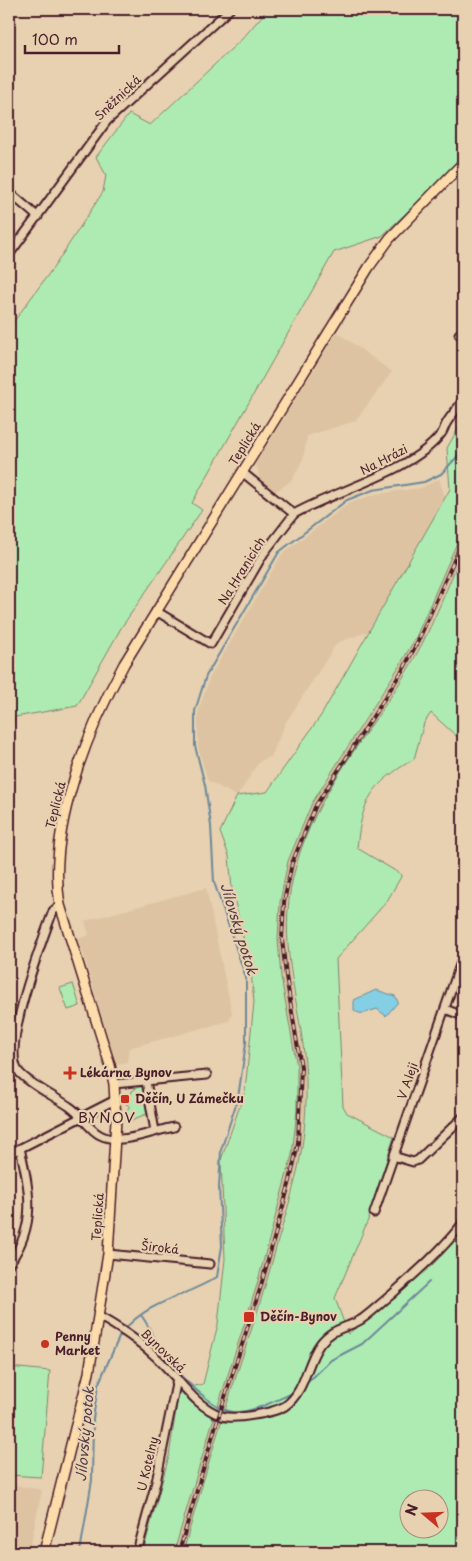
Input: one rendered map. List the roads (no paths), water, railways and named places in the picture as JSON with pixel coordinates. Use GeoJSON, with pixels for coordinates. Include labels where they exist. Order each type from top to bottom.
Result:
{"type":"FeatureCollection","features":[{"type":"Feature","properties":{"kind":"main road","name":"Teplická"},"geometry":{"type":"LineString","coordinates":[[44,1552],[89,1373],[100,1317],[108,1254],[116,1140],[114,1084],[60,905],[56,868],[76,777],[112,686],[156,611],[379,252],[401,225],[463,163]]}},
{"type":"Feature","properties":{"kind":"street","name":"Sněžnická"},"geometry":{"type":"LineString","coordinates":[[9,255],[107,122],[230,9]]}},
{"type":"Feature","properties":{"kind":"street"},"geometry":{"type":"LineString","coordinates":[[9,192],[38,217]]}},
{"type":"Feature","properties":{"kind":"street","name":"Na Hrázi"},"geometry":{"type":"LineString","coordinates":[[294,514],[328,497],[385,474],[419,455],[442,434],[447,422],[452,418],[463,399]]}},
{"type":"Feature","properties":{"kind":"street"},"geometry":{"type":"LineString","coordinates":[[242,472],[294,514]]}},
{"type":"Feature","properties":{"kind":"street","name":"Na Hranicích"},"geometry":{"type":"LineString","coordinates":[[156,611],[212,644],[264,553],[294,514]]}},
{"type":"Feature","properties":{"kind":"street"},"geometry":{"type":"LineString","coordinates":[[60,905],[53,911],[22,1003],[15,1060],[20,1072],[83,1118],[98,1135],[116,1140],[174,1127]]}},
{"type":"Feature","properties":{"kind":"street","name":"V Aleji"},"geometry":{"type":"LineString","coordinates":[[374,1213],[463,956]]}},
{"type":"Feature","properties":{"kind":"street"},"geometry":{"type":"LineString","coordinates":[[445,1009],[463,1016]]}},
{"type":"Feature","properties":{"kind":"street"},"geometry":{"type":"LineString","coordinates":[[114,1084],[207,1075]]}},
{"type":"Feature","properties":{"kind":"street"},"geometry":{"type":"LineString","coordinates":[[146,1081],[155,1131]]}},
{"type":"Feature","properties":{"kind":"street"},"geometry":{"type":"LineString","coordinates":[[9,1154],[83,1118],[115,1100]]}},
{"type":"Feature","properties":{"kind":"street"},"geometry":{"type":"LineString","coordinates":[[393,1156],[414,1162],[418,1160],[463,1117]]}},
{"type":"Feature","properties":{"kind":"street"},"geometry":{"type":"LineString","coordinates":[[9,1264],[25,1232],[30,1213],[30,1192],[20,1148]]}},
{"type":"Feature","properties":{"kind":"street","name":"Bynovská"},"geometry":{"type":"LineString","coordinates":[[100,1317],[129,1334],[177,1379],[194,1400],[205,1409],[225,1417],[253,1415],[284,1406],[300,1390],[320,1344],[335,1329],[361,1320],[444,1247],[463,1223]]}},
{"type":"Feature","properties":{"kind":"street","name":"Široká"},"geometry":{"type":"LineString","coordinates":[[108,1254],[210,1264]]}},
{"type":"Feature","properties":{"kind":"street","name":"U Kotelny"},"geometry":{"type":"LineString","coordinates":[[137,1552],[156,1482],[177,1379]]}},
{"type":"Feature","properties":{"kind":"water"},"geometry":{"type":"Polygon","coordinates":[[[376,990],[395,996],[398,1002],[386,1016],[377,1009],[362,1013],[354,1010],[354,1000],[376,990]]]}},
{"type":"Feature","properties":{"kind":"waterway","name":"Jílovský potok"},"geometry":{"type":"LineString","coordinates":[[124,1330],[134,1320],[156,1305],[217,1277],[222,1246],[219,1187],[221,1150],[238,1098],[246,1043],[246,978],[214,882],[211,826],[205,785],[195,746],[195,711],[206,676],[279,552],[347,500],[373,490],[424,482],[441,474],[457,457],[463,443]]}},
{"type":"Feature","properties":{"kind":"waterway"},"geometry":{"type":"LineString","coordinates":[[305,1385],[331,1360],[362,1344],[429,1282]]}},
{"type":"Feature","properties":{"kind":"waterway"},"geometry":{"type":"LineString","coordinates":[[141,1315],[161,1350],[176,1371],[205,1397],[224,1409],[233,1412],[248,1411],[295,1392]]}},
{"type":"Feature","properties":{"kind":"waterway","name":"Jílovský potok"},"geometry":{"type":"LineString","coordinates":[[80,1552],[92,1480],[93,1419],[98,1385],[121,1333]]}},
{"type":"Feature","properties":{"kind":"railway"},"geometry":{"type":"LineString","coordinates":[[179,1552],[215,1428],[260,1289],[290,1181],[298,1143],[301,1067],[282,939],[284,902],[292,863],[316,805],[404,668],[463,540]]}},
{"type":"Feature","properties":{"kind":"place","name":"Lékárna Bynov"},"geometry":{"type":"Point","coordinates":[70,1073]}},
{"type":"Feature","properties":{"kind":"place","name":"Děčín, U Zámečku"},"geometry":{"type":"Point","coordinates":[125,1099]}},
{"type":"Feature","properties":{"kind":"place","name":"Děčín-Bynov"},"geometry":{"type":"Point","coordinates":[249,1317]}},
{"type":"Feature","properties":{"kind":"place","name":"Penny Market"},"geometry":{"type":"Point","coordinates":[45,1344]}},
{"type":"Feature","properties":{"kind":"district","name":"BYNOV"},"geometry":{"type":"Point","coordinates":[107,1118]}}]}
